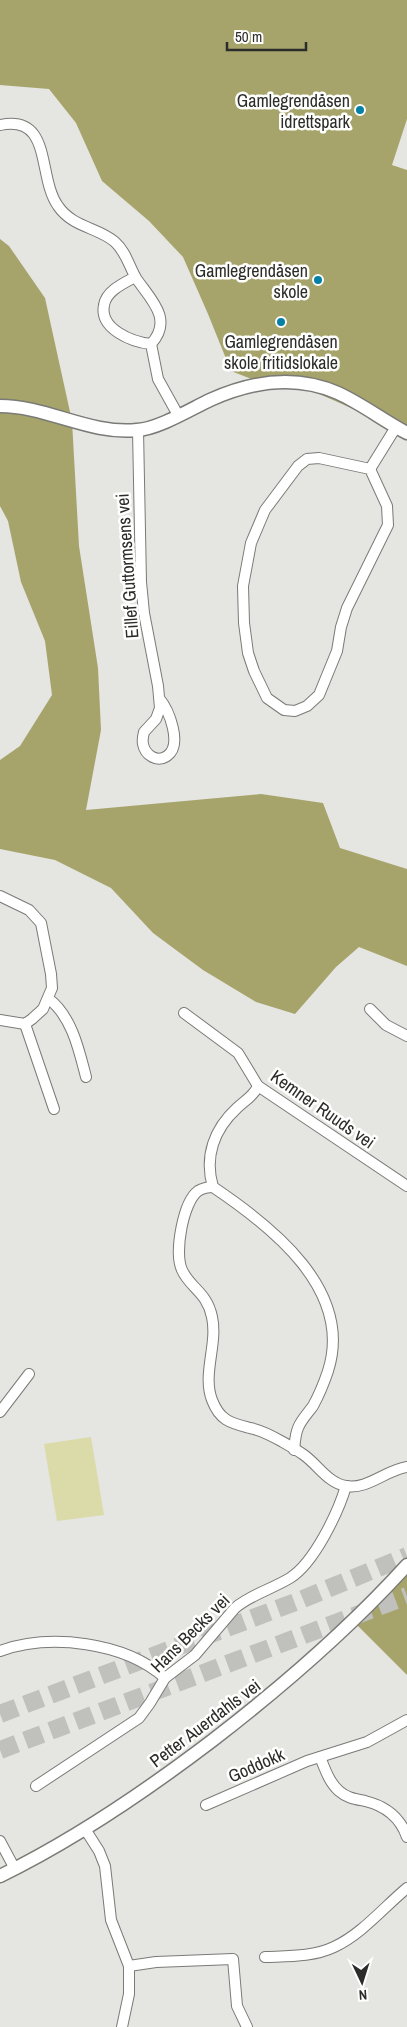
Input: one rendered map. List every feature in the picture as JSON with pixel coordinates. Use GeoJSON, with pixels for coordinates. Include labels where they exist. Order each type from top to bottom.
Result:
{"type":"FeatureCollection","features":[{"type":"Feature","properties":{"kind":"street"},"geometry":{"type":"LineString","coordinates":[[0,125],[22,124],[32,131],[37,137],[49,187],[57,205],[75,222],[114,241],[124,253],[135,277],[157,306],[160,315],[159,331],[156,338],[150,344]]}},
{"type":"Feature","properties":{"kind":"street"},"geometry":{"type":"LineString","coordinates":[[135,277],[119,286],[109,296],[104,305],[105,314],[109,324],[121,334],[150,344]]}},
{"type":"Feature","properties":{"kind":"street"},"geometry":{"type":"LineString","coordinates":[[150,344],[158,379],[178,415]]}},
{"type":"Feature","properties":{"kind":"street"},"geometry":{"type":"LineString","coordinates":[[0,406],[19,408],[114,430],[138,430],[152,427],[236,389],[253,384],[294,382],[339,393],[401,430],[370,469]]}},
{"type":"Feature","properties":{"kind":"street","name":"Eillef Guttormsens vei"},"geometry":{"type":"LineString","coordinates":[[138,430],[141,582],[145,621],[160,698],[160,708],[156,719],[144,732],[143,743],[151,757],[156,759],[166,757],[171,752],[174,742],[170,717],[160,698]]}},
{"type":"Feature","properties":{"kind":"street"},"geometry":{"type":"LineString","coordinates":[[319,458],[370,469],[388,506],[388,524],[347,608],[341,627],[337,651],[319,695],[307,706],[295,711],[284,710],[267,698],[261,688],[248,652],[242,605],[243,586],[252,543],[265,510],[298,466],[307,459],[319,458]]}},
{"type":"Feature","properties":{"kind":"street"},"geometry":{"type":"LineString","coordinates":[[0,896],[29,910],[41,923],[52,988],[49,999],[38,1015],[25,1024],[0,1020]]}},
{"type":"Feature","properties":{"kind":"street"},"geometry":{"type":"LineString","coordinates":[[49,999],[60,1008],[69,1024],[86,1077]]}},
{"type":"Feature","properties":{"kind":"street"},"geometry":{"type":"LineString","coordinates":[[370,1009],[386,1025],[407,1036]]}},
{"type":"Feature","properties":{"kind":"street","name":"Kemner Ruuds vei"},"geometry":{"type":"LineString","coordinates":[[184,1013],[238,1053],[258,1086],[407,1186]]}},
{"type":"Feature","properties":{"kind":"street"},"geometry":{"type":"LineString","coordinates":[[25,1024],[54,1108]]}},
{"type":"Feature","properties":{"kind":"street"},"geometry":{"type":"LineString","coordinates":[[258,1086],[256,1092],[232,1113],[217,1132],[213,1142],[210,1162],[213,1187],[260,1221],[299,1260],[322,1294],[330,1316],[332,1342],[328,1369],[314,1404],[298,1427],[294,1450]]}},
{"type":"Feature","properties":{"kind":"street"},"geometry":{"type":"LineString","coordinates":[[213,1187],[199,1191],[189,1203],[179,1240],[181,1269],[207,1302],[212,1319],[210,1383],[213,1402],[227,1421],[252,1428],[282,1441],[303,1455],[335,1482],[346,1486],[362,1485],[392,1471],[407,1467]]}},
{"type":"Feature","properties":{"kind":"street"},"geometry":{"type":"LineString","coordinates":[[0,1412],[28,1374]]}},
{"type":"Feature","properties":{"kind":"street","name":"Hans Becks vei"},"geometry":{"type":"LineString","coordinates":[[36,1786],[139,1718],[165,1678],[195,1655],[241,1603],[272,1588],[298,1572],[329,1528],[346,1486]]}},
{"type":"Feature","properties":{"kind":"street","name":"Petter Auerdahls vei"},"geometry":{"type":"LineString","coordinates":[[0,1876],[85,1829],[174,1770],[266,1700],[327,1647],[407,1565]]}},
{"type":"Feature","properties":{"kind":"street"},"geometry":{"type":"LineString","coordinates":[[0,1651],[19,1644],[43,1641],[86,1646],[110,1650],[134,1658],[153,1668],[165,1678]]}},
{"type":"Feature","properties":{"kind":"street","name":"Goddokk"},"geometry":{"type":"LineString","coordinates":[[206,1805],[320,1756],[367,1742],[407,1720]]}},
{"type":"Feature","properties":{"kind":"street"},"geometry":{"type":"LineString","coordinates":[[320,1756],[329,1777],[339,1790],[350,1797],[377,1805],[393,1813],[401,1824],[407,1838]]}},
{"type":"Feature","properties":{"kind":"street"},"geometry":{"type":"LineString","coordinates":[[85,1829],[99,1850],[105,1866],[109,1914],[129,1966],[129,1994],[122,2027]]}},
{"type":"Feature","properties":{"kind":"street"},"geometry":{"type":"LineString","coordinates":[[0,1841],[15,1869]]}},
{"type":"Feature","properties":{"kind":"street"},"geometry":{"type":"LineString","coordinates":[[266,1958],[297,1956],[334,1947],[353,1935],[407,1888]]}},
{"type":"Feature","properties":{"kind":"street"},"geometry":{"type":"LineString","coordinates":[[129,1966],[156,1962],[233,1959],[237,2006],[246,2027]]}},
{"type":"Feature","properties":{"kind":"green space"},"geometry":{"type":"Polygon","coordinates":[[[91,1437],[104,1515],[57,1521],[44,1444],[91,1437]]]}},
{"type":"Feature","properties":{"kind":"shaded area"},"geometry":{"type":"Polygon","coordinates":[[[0,0],[407,0],[407,119],[392,165],[407,170],[407,433],[315,392],[254,380],[231,371],[183,257],[149,221],[102,181],[76,123],[49,89],[0,85],[0,0]]]}},
{"type":"Feature","properties":{"kind":"shaded area"},"geometry":{"type":"Polygon","coordinates":[[[0,239],[9,246],[45,298],[72,421],[79,546],[98,668],[101,730],[86,810],[261,794],[323,803],[340,848],[407,869],[407,966],[359,947],[336,967],[295,1014],[256,1002],[203,970],[153,933],[111,888],[55,860],[0,849],[0,760],[20,746],[52,695],[45,641],[21,582],[8,521],[0,506],[0,239]]]}},
{"type":"Feature","properties":{"kind":"shaded area"},"geometry":{"type":"Polygon","coordinates":[[[407,1564],[407,1675],[351,1619],[407,1564]]]}},
{"type":"Feature","properties":{"kind":"tunnel"},"geometry":{"type":"LineString","coordinates":[[0,1714],[298,1601],[407,1556]]}},
{"type":"Feature","properties":{"kind":"tunnel"},"geometry":{"type":"LineString","coordinates":[[0,1750],[407,1596]]}},
{"type":"Feature","properties":{"kind":"place","name":"Gamlegrendåsen idrettspark"},"geometry":{"type":"Point","coordinates":[360,110]}},
{"type":"Feature","properties":{"kind":"place","name":"Gamlegrendåsen skole"},"geometry":{"type":"Point","coordinates":[318,280]}},
{"type":"Feature","properties":{"kind":"place","name":"Gamlegrendåsen skole fritidslokale"},"geometry":{"type":"Point","coordinates":[281,322]}}]}
